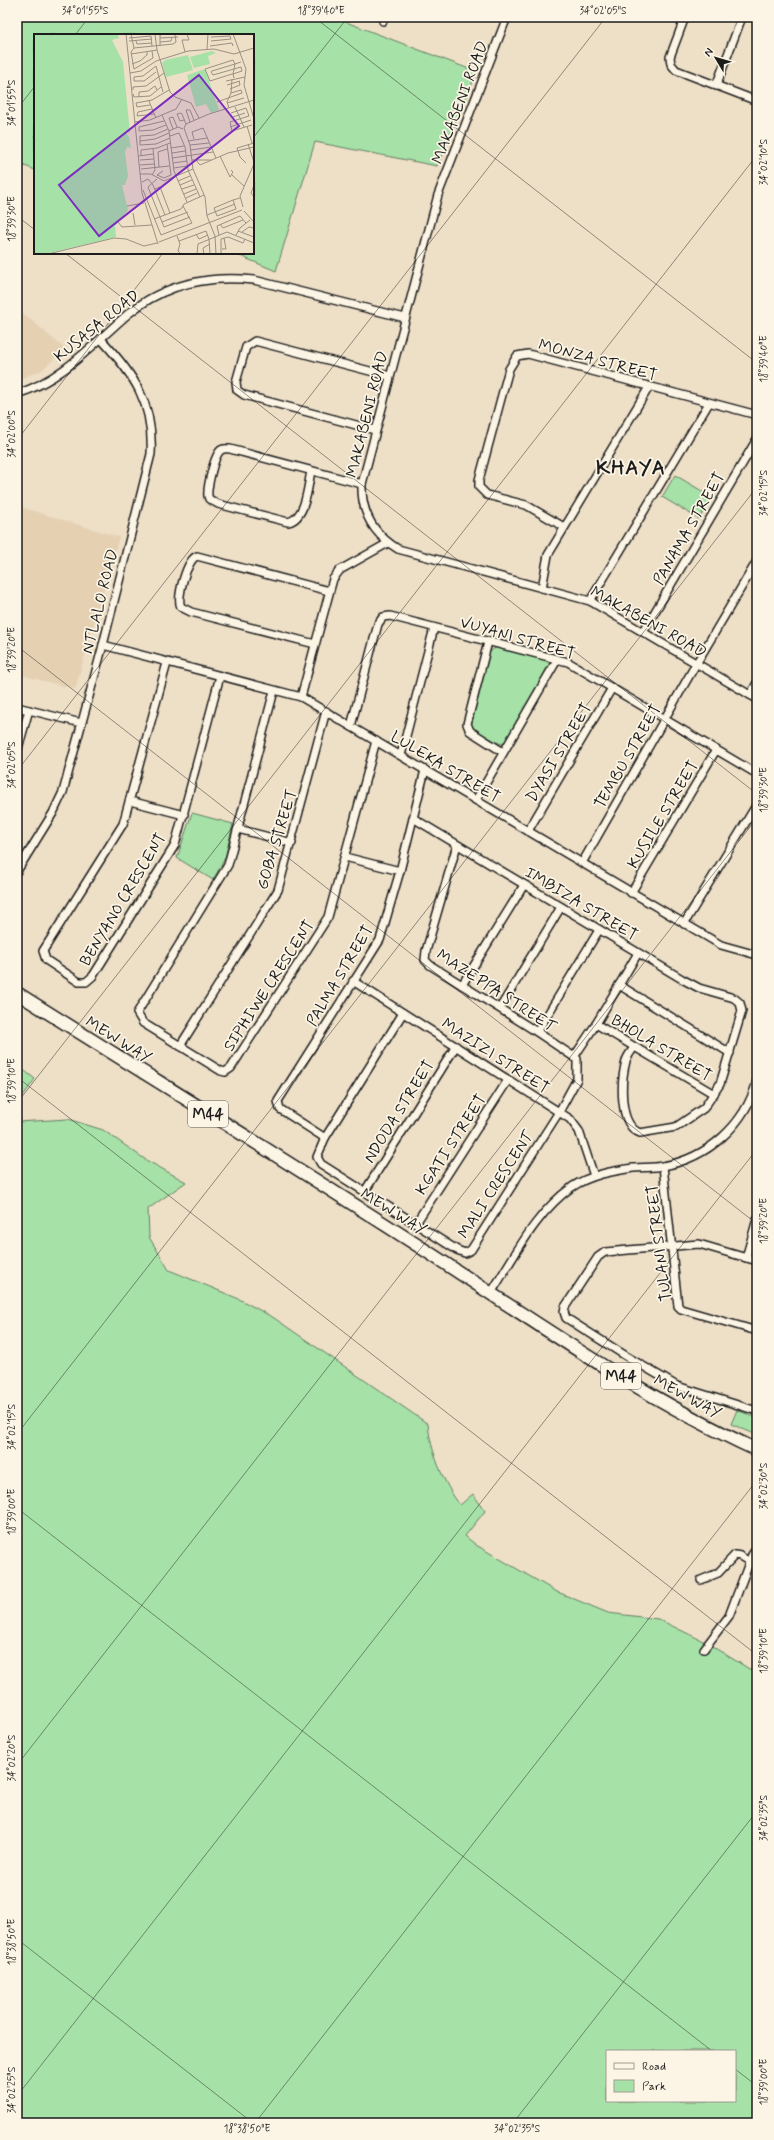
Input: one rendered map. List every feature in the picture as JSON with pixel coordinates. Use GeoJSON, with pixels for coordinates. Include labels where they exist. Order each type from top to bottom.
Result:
{"type":"FeatureCollection","features":[{"type":"Feature","properties":{"kind":"main road","name":"MEW WAY"},"geometry":{"type":"LineString","coordinates":[[17,993],[491,1292],[617,1374],[683,1413],[757,1450]]}},
{"type":"Feature","properties":{"kind":"street","name":"MAKABENI ROAD"},"geometry":{"type":"LineString","coordinates":[[507,17],[438,195],[389,376],[362,484],[364,510],[378,533],[388,543],[410,553],[590,601],[757,699]]}},
{"type":"Feature","properties":{"kind":"street"},"geometry":{"type":"LineString","coordinates":[[685,17],[670,57],[671,64],[676,70],[757,101]]}},
{"type":"Feature","properties":{"kind":"street"},"geometry":{"type":"LineString","coordinates":[[716,86],[742,17]]}},
{"type":"Feature","properties":{"kind":"street","name":"KUSASA ROAD"},"geometry":{"type":"LineString","coordinates":[[17,394],[52,378],[101,339],[128,314],[158,294],[191,283],[221,279],[254,280],[405,318]]}},
{"type":"Feature","properties":{"kind":"street","name":"NTLALO ROAD"},"geometry":{"type":"LineString","coordinates":[[17,871],[58,802],[103,645],[147,471],[152,436],[150,418],[140,388],[131,374],[101,339]]}},
{"type":"Feature","properties":{"kind":"street"},"geometry":{"type":"LineString","coordinates":[[375,430],[244,395],[237,390],[236,382],[246,347],[255,341],[389,376]]}},
{"type":"Feature","properties":{"kind":"street","name":"MONZA STREET"},"geometry":{"type":"LineString","coordinates":[[564,527],[526,505],[487,495],[479,487],[479,480],[512,362],[517,356],[528,354],[757,415]]}},
{"type":"Feature","properties":{"kind":"street"},"geometry":{"type":"LineString","coordinates":[[542,588],[548,555],[649,387]]}},
{"type":"Feature","properties":{"kind":"street"},"geometry":{"type":"LineString","coordinates":[[590,601],[709,403]]}},
{"type":"Feature","properties":{"kind":"street","name":"PANAMA STREET"},"geometry":{"type":"LineString","coordinates":[[643,632],[757,439]]}},
{"type":"Feature","properties":{"kind":"street"},"geometry":{"type":"LineString","coordinates":[[311,471],[300,514],[293,521],[288,522],[218,504],[209,499],[208,496],[216,458],[221,450],[225,448],[362,484]]}},
{"type":"Feature","properties":{"kind":"street"},"geometry":{"type":"LineString","coordinates":[[301,697],[333,579],[340,570],[388,543]]}},
{"type":"Feature","properties":{"kind":"street"},"geometry":{"type":"LineString","coordinates":[[315,644],[191,612],[181,607],[179,599],[189,564],[193,557],[197,556],[329,591]]}},
{"type":"Feature","properties":{"kind":"street","name":"TEMBU STREET"},"geometry":{"type":"LineString","coordinates":[[582,863],[664,719],[757,561]]}},
{"type":"Feature","properties":{"kind":"street","name":"VUYANI STREET"},"geometry":{"type":"LineString","coordinates":[[351,726],[380,620],[386,616],[390,616],[568,662],[757,774]]}},
{"type":"Feature","properties":{"kind":"street"},"geometry":{"type":"LineString","coordinates":[[401,755],[434,628]]}},
{"type":"Feature","properties":{"kind":"street"},"geometry":{"type":"LineString","coordinates":[[488,642],[467,724],[470,730],[503,752]]}},
{"type":"Feature","properties":{"kind":"street","name":"LULEKA STREET"},"geometry":{"type":"LineString","coordinates":[[103,645],[301,697],[721,945],[757,955]]}},
{"type":"Feature","properties":{"kind":"street"},"geometry":{"type":"LineString","coordinates":[[476,800],[557,660]]}},
{"type":"Feature","properties":{"kind":"street","name":"BENYANO CRESCENT"},"geometry":{"type":"LineString","coordinates":[[167,663],[130,801],[120,830],[43,951],[46,960],[79,982],[86,982],[93,976],[175,845],[220,676]]}},
{"type":"Feature","properties":{"kind":"street"},"geometry":{"type":"LineString","coordinates":[[750,695],[757,683]]}},
{"type":"Feature","properties":{"kind":"street","name":"DYASI STREET"},"geometry":{"type":"LineString","coordinates":[[528,831],[612,688]]}},
{"type":"Feature","properties":{"kind":"street","name":"SIPHIWE CRESCENT"},"geometry":{"type":"LineString","coordinates":[[274,691],[226,871],[137,1013],[142,1023],[221,1071],[225,1072],[231,1068],[328,917],[346,857],[376,741]]}},
{"type":"Feature","properties":{"kind":"street"},"geometry":{"type":"LineString","coordinates":[[17,708],[81,723]]}},
{"type":"Feature","properties":{"kind":"street"},"geometry":{"type":"LineString","coordinates":[[17,752],[28,710]]}},
{"type":"Feature","properties":{"kind":"street","name":"GOBA STREET"},"geometry":{"type":"LineString","coordinates":[[180,1046],[274,898],[281,882],[326,711]]}},
{"type":"Feature","properties":{"kind":"street","name":"KUSILE STREET"},"geometry":{"type":"LineString","coordinates":[[631,893],[716,750]]}},
{"type":"Feature","properties":{"kind":"street","name":"PALMA STREET"},"geometry":{"type":"LineString","coordinates":[[325,1138],[280,1109],[278,1101],[383,933],[425,770]]}},
{"type":"Feature","properties":{"kind":"street"},"geometry":{"type":"LineString","coordinates":[[130,801],[184,815]]}},
{"type":"Feature","properties":{"kind":"street"},"geometry":{"type":"LineString","coordinates":[[684,924],[757,804]]}},
{"type":"Feature","properties":{"kind":"street","name":"IMBIZA STREET"},"geometry":{"type":"LineString","coordinates":[[413,818],[599,930],[699,988],[734,998],[740,1003]]}},
{"type":"Feature","properties":{"kind":"street"},"geometry":{"type":"LineString","coordinates":[[238,829],[292,843]]}},
{"type":"Feature","properties":{"kind":"street","name":"MAZEPPA STREET"},"geometry":{"type":"LineString","coordinates":[[457,844],[426,951],[425,960],[430,966],[500,1008],[574,1057]]}},
{"type":"Feature","properties":{"kind":"street"},"geometry":{"type":"LineString","coordinates":[[346,857],[400,871]]}},
{"type":"Feature","properties":{"kind":"street"},"geometry":{"type":"LineString","coordinates":[[462,985],[524,885]]}},
{"type":"Feature","properties":{"kind":"street"},"geometry":{"type":"LineString","coordinates":[[500,1008],[561,907]]}},
{"type":"Feature","properties":{"kind":"street"},"geometry":{"type":"LineString","coordinates":[[537,1032],[599,930]]}},
{"type":"Feature","properties":{"kind":"street"},"geometry":{"type":"LineString","coordinates":[[574,1057],[596,1024],[638,953]]}},
{"type":"Feature","properties":{"kind":"street","name":"MAZIZI STREET"},"geometry":{"type":"LineString","coordinates":[[353,981],[570,1119],[579,1131],[594,1176]]}},
{"type":"Feature","properties":{"kind":"street"},"geometry":{"type":"LineString","coordinates":[[619,985],[730,1053]]}},
{"type":"Feature","properties":{"kind":"street","name":"BHOLA STREET"},"geometry":{"type":"LineString","coordinates":[[596,1024],[714,1094],[720,1084],[742,1011],[740,1003]]}},
{"type":"Feature","properties":{"kind":"street","name":"MALI CRESCENT"},"geometry":{"type":"LineString","coordinates":[[403,1013],[325,1138],[317,1153],[318,1160],[457,1250],[465,1253],[471,1250],[559,1112],[577,1079],[576,1060],[574,1057]]}},
{"type":"Feature","properties":{"kind":"street","name":"NDODA STREET"},"geometry":{"type":"LineString","coordinates":[[365,1191],[456,1046]]}},
{"type":"Feature","properties":{"kind":"street"},"geometry":{"type":"LineString","coordinates":[[634,1047],[626,1060],[622,1103],[629,1126],[634,1131],[640,1133],[676,1127],[704,1108],[714,1094]]}},
{"type":"Feature","properties":{"kind":"street","name":"KGATI STREET"},"geometry":{"type":"LineString","coordinates":[[416,1223],[508,1080]]}},
{"type":"Feature","properties":{"kind":"street"},"geometry":{"type":"LineString","coordinates":[[491,1292],[544,1212],[573,1187],[594,1176],[633,1168],[663,1166],[688,1159],[714,1145],[731,1129],[745,1112],[757,1081]]}},
{"type":"Feature","properties":{"kind":"street","name":"TULANI STREET"},"geometry":{"type":"LineString","coordinates":[[663,1166],[677,1304],[679,1307],[757,1331]]}},
{"type":"Feature","properties":{"kind":"street"},"geometry":{"type":"LineString","coordinates":[[746,1258],[757,1219]]}},
{"type":"Feature","properties":{"kind":"street"},"geometry":{"type":"LineString","coordinates":[[757,1261],[699,1244],[632,1249],[601,1254],[565,1307],[565,1316],[626,1356],[677,1386],[757,1411]]}},
{"type":"Feature","properties":{"kind":"street"},"geometry":{"type":"LineString","coordinates":[[704,1649],[729,1616],[757,1548]]}},
{"type":"Feature","properties":{"kind":"street"},"geometry":{"type":"LineString","coordinates":[[701,1580],[718,1573],[735,1556],[740,1556],[750,1562]]}},
{"type":"Feature","properties":{"kind":"shaded area"},"geometry":{"type":"Polygon","coordinates":[[[17,308],[65,349],[42,370],[17,380],[17,308]]]}},
{"type":"Feature","properties":{"kind":"shaded area"},"geometry":{"type":"Polygon","coordinates":[[[17,506],[119,537],[75,689],[17,674],[17,506]]]}},
{"type":"Feature","properties":{"kind":"green space"},"geometry":{"type":"Polygon","coordinates":[[[17,17],[333,17],[477,72],[437,166],[315,142],[276,271],[235,254],[254,254],[254,34],[34,34],[34,170],[17,163],[17,17]]]}},
{"type":"Feature","properties":{"kind":"green space"},"geometry":{"type":"Polygon","coordinates":[[[675,475],[712,497],[699,519],[662,497],[675,475]]]}},
{"type":"Feature","properties":{"kind":"green space"},"geometry":{"type":"Polygon","coordinates":[[[497,647],[546,660],[550,665],[506,741],[501,744],[474,730],[470,724],[489,652],[497,647]]]}},
{"type":"Feature","properties":{"kind":"green space"},"geometry":{"type":"Polygon","coordinates":[[[192,813],[233,824],[225,858],[213,880],[177,858],[192,813]]]}},
{"type":"Feature","properties":{"kind":"green space"},"geometry":{"type":"Polygon","coordinates":[[[17,1065],[35,1079],[23,1096],[17,1096],[17,1065]]]}},
{"type":"Feature","properties":{"kind":"green space"},"geometry":{"type":"Polygon","coordinates":[[[68,1119],[103,1130],[146,1160],[186,1182],[148,1209],[149,1237],[169,1270],[239,1299],[274,1318],[428,1424],[429,1434],[435,1455],[443,1477],[454,1497],[460,1505],[473,1494],[485,1511],[465,1536],[476,1545],[555,1591],[608,1613],[658,1619],[705,1642],[751,1670],[757,1677],[757,2123],[17,2123],[17,1122],[68,1119]]]}},
{"type":"Feature","properties":{"kind":"green space"},"geometry":{"type":"Polygon","coordinates":[[[737,1410],[757,1418],[757,1435],[731,1424],[737,1410]]]}},
{"type":"Feature","properties":{"kind":"district","name":"KHAYA"},"geometry":{"type":"Point","coordinates":[631,467]}}]}
